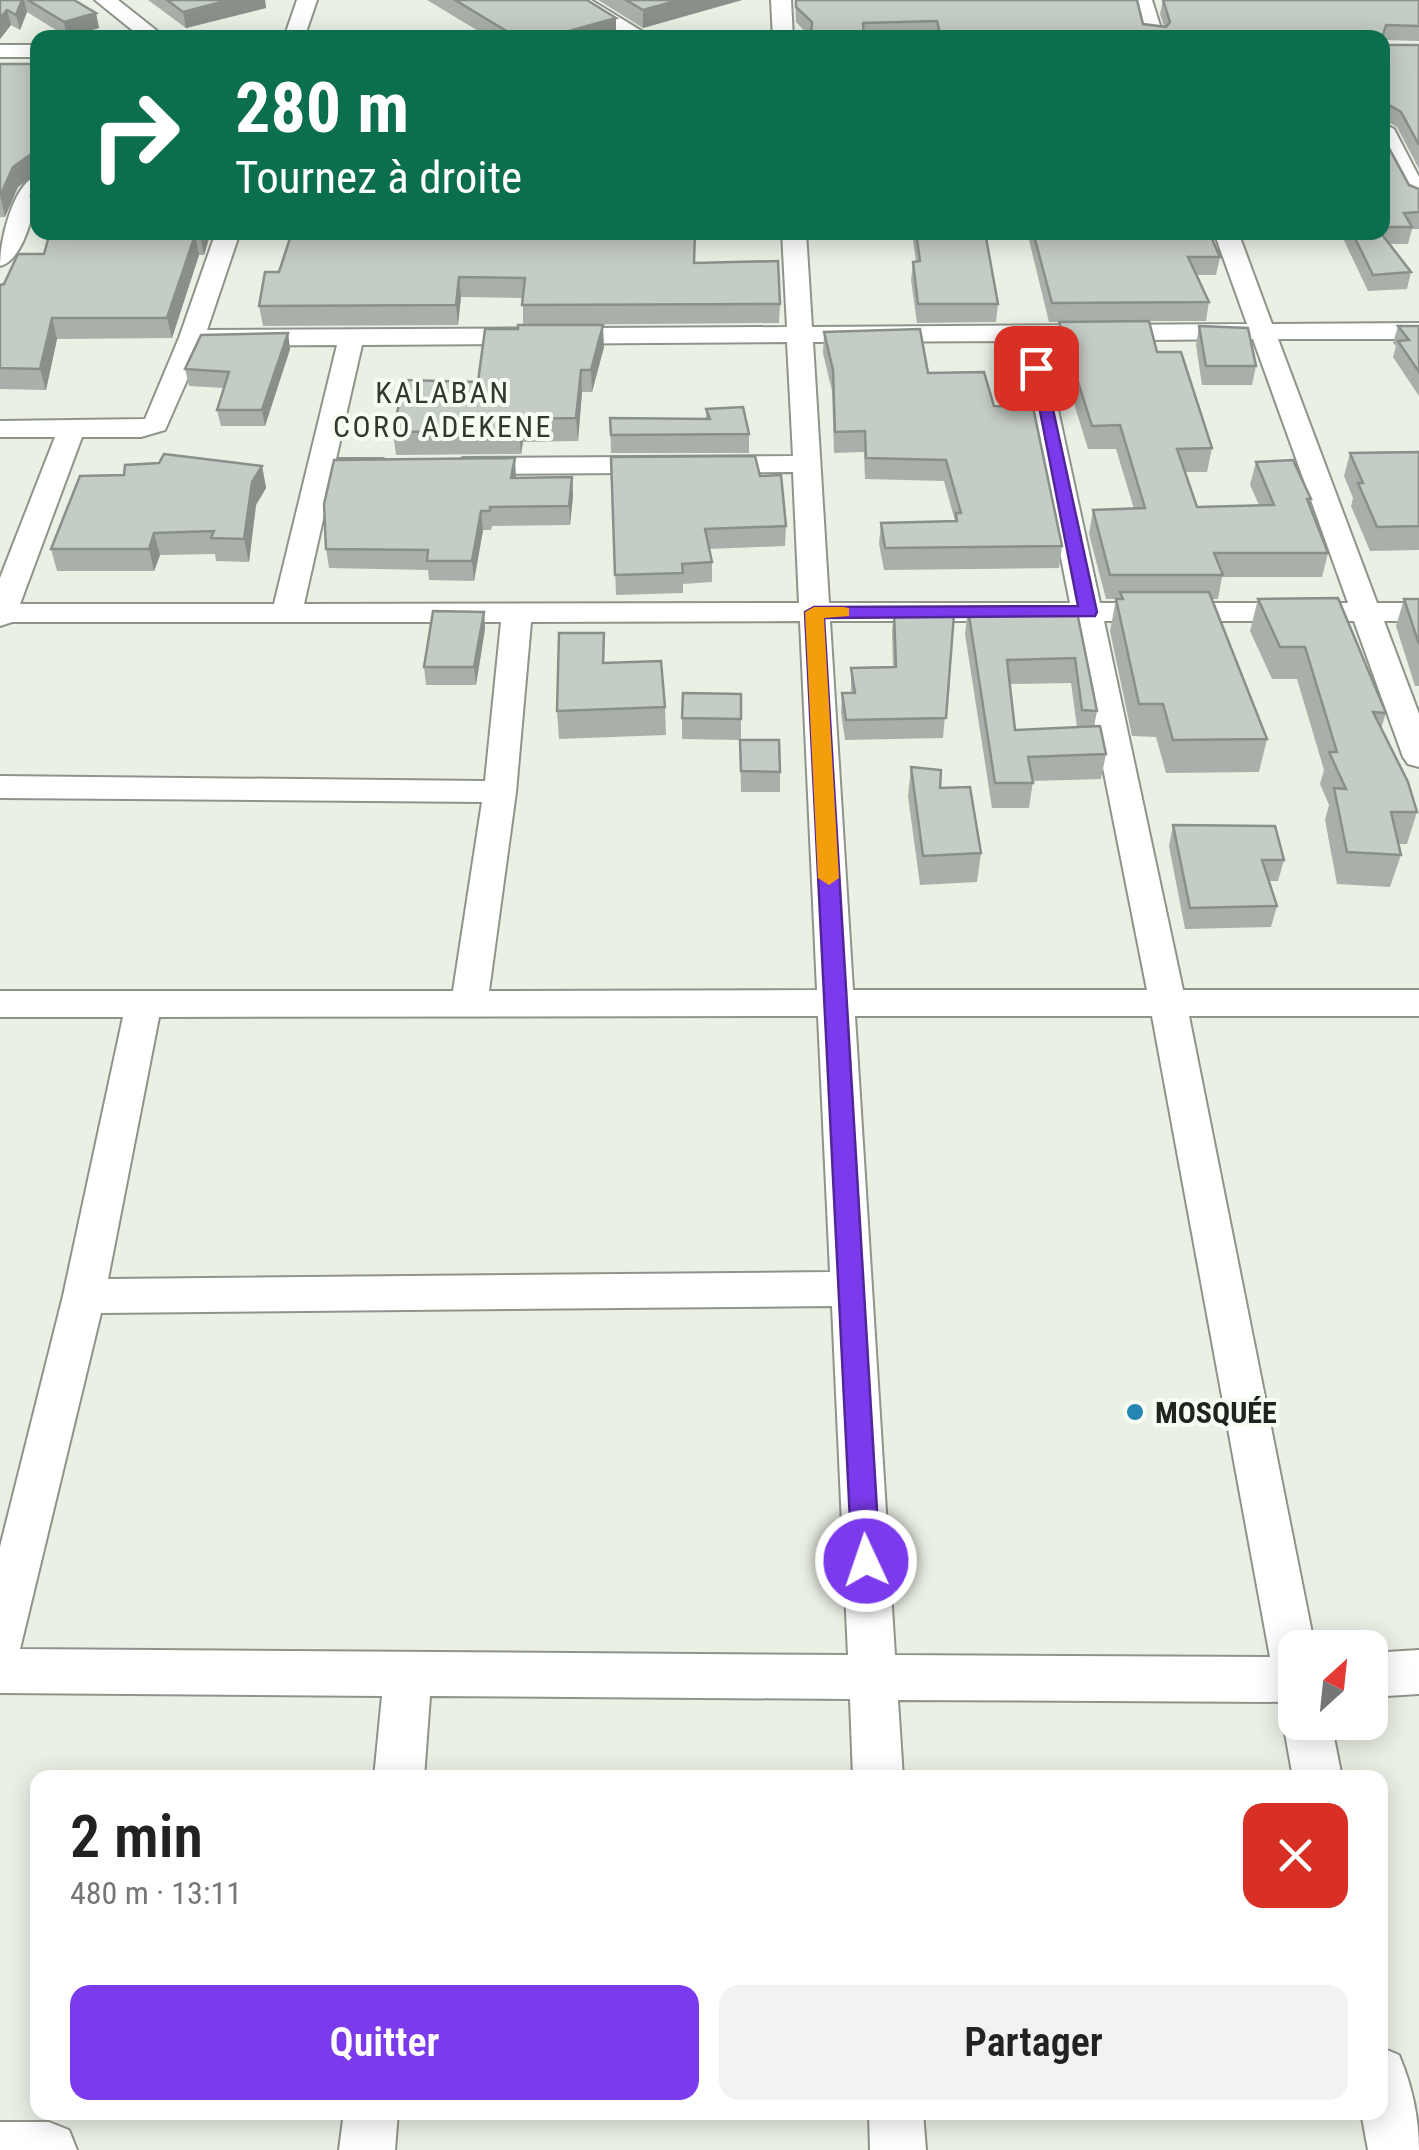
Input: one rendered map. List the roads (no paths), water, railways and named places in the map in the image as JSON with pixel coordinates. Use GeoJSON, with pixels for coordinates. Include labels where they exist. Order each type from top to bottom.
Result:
{"type":"FeatureCollection","features":[{"type":"Feature","properties":{"kind":"street"},"geometry":{"type":"LineString","coordinates":[[106,0],[145,30]]}},
{"type":"Feature","properties":{"kind":"street"},"geometry":{"type":"LineString","coordinates":[[297,30],[307,0]]}},
{"type":"Feature","properties":{"kind":"street"},"geometry":{"type":"LineString","coordinates":[[576,0],[629,30]]}},
{"type":"Feature","properties":{"kind":"street"},"geometry":{"type":"LineString","coordinates":[[781,0],[783,30]]}},
{"type":"Feature","properties":{"kind":"street"},"geometry":{"type":"LineString","coordinates":[[1142,0],[1151,30]]}},
{"type":"Feature","properties":{"kind":"street"},"geometry":{"type":"LineString","coordinates":[[0,51],[30,51]]}},
{"type":"Feature","properties":{"kind":"street"},"geometry":{"type":"LineString","coordinates":[[1390,131],[1419,199]]}},
{"type":"Feature","properties":{"kind":"street"},"geometry":{"type":"LineString","coordinates":[[0,259],[30,198]]}},
{"type":"Feature","properties":{"kind":"street"},"geometry":{"type":"LineString","coordinates":[[0,429],[141,429],[156,424],[192,338],[225,240]]}},
{"type":"Feature","properties":{"kind":"street"},"geometry":{"type":"LineString","coordinates":[[794,240],[878,1770]]}},
{"type":"Feature","properties":{"kind":"street"},"geometry":{"type":"LineString","coordinates":[[1229,240],[1419,758]]}},
{"type":"Feature","properties":{"kind":"street"},"geometry":{"type":"LineString","coordinates":[[192,338],[1419,331]]}},
{"type":"Feature","properties":{"kind":"street"},"geometry":{"type":"LineString","coordinates":[[1029,333],[1168,1003],[1288,1630]]}},
{"type":"Feature","properties":{"kind":"street"},"geometry":{"type":"LineString","coordinates":[[287,613],[351,337]]}},
{"type":"Feature","properties":{"kind":"street"},"geometry":{"type":"LineString","coordinates":[[71,430],[0,614],[1419,612]]}},
{"type":"Feature","properties":{"kind":"street"},"geometry":{"type":"LineString","coordinates":[[321,467],[806,464]]}},
{"type":"Feature","properties":{"kind":"street"},"geometry":{"type":"LineString","coordinates":[[469,1003],[500,792],[517,612]]}},
{"type":"Feature","properties":{"kind":"street"},"geometry":{"type":"LineString","coordinates":[[0,787],[500,792]]}},
{"type":"Feature","properties":{"kind":"street"},"geometry":{"type":"LineString","coordinates":[[0,1004],[1419,1004]]}},
{"type":"Feature","properties":{"kind":"street"},"geometry":{"type":"LineString","coordinates":[[0,1640],[84,1296],[144,1004]]}},
{"type":"Feature","properties":{"kind":"street"},"geometry":{"type":"LineString","coordinates":[[84,1296],[851,1289]]}},
{"type":"Feature","properties":{"kind":"street"},"geometry":{"type":"LineString","coordinates":[[0,1671],[1278,1680]]}},
{"type":"Feature","properties":{"kind":"street"},"geometry":{"type":"LineString","coordinates":[[1388,1674],[1419,1672]]}},
{"type":"Feature","properties":{"kind":"street"},"geometry":{"type":"LineString","coordinates":[[400,1770],[408,1674]]}},
{"type":"Feature","properties":{"kind":"street"},"geometry":{"type":"LineString","coordinates":[[1311,1740],[1316,1770]]}},
{"type":"Feature","properties":{"kind":"street"},"geometry":{"type":"LineString","coordinates":[[1388,2112],[1396,2150]]}},
{"type":"Feature","properties":{"kind":"street"},"geometry":{"type":"LineString","coordinates":[[368,2150],[370,2120]]}},
{"type":"Feature","properties":{"kind":"street"},"geometry":{"type":"LineString","coordinates":[[896,2120],[898,2150]]}},
{"type":"Feature","properties":{"kind":"street"},"geometry":{"type":"LineString","coordinates":[[0,2150],[49,2150]]}},
{"type":"Feature","properties":{"kind":"place","name":"MOSQUÉE"},"geometry":{"type":"Point","coordinates":[1135,1412]}},
{"type":"Feature","properties":{"kind":"district","name":"KALABAN CORO ADEKENE"},"geometry":{"type":"Point","coordinates":[443,409]}}]}
